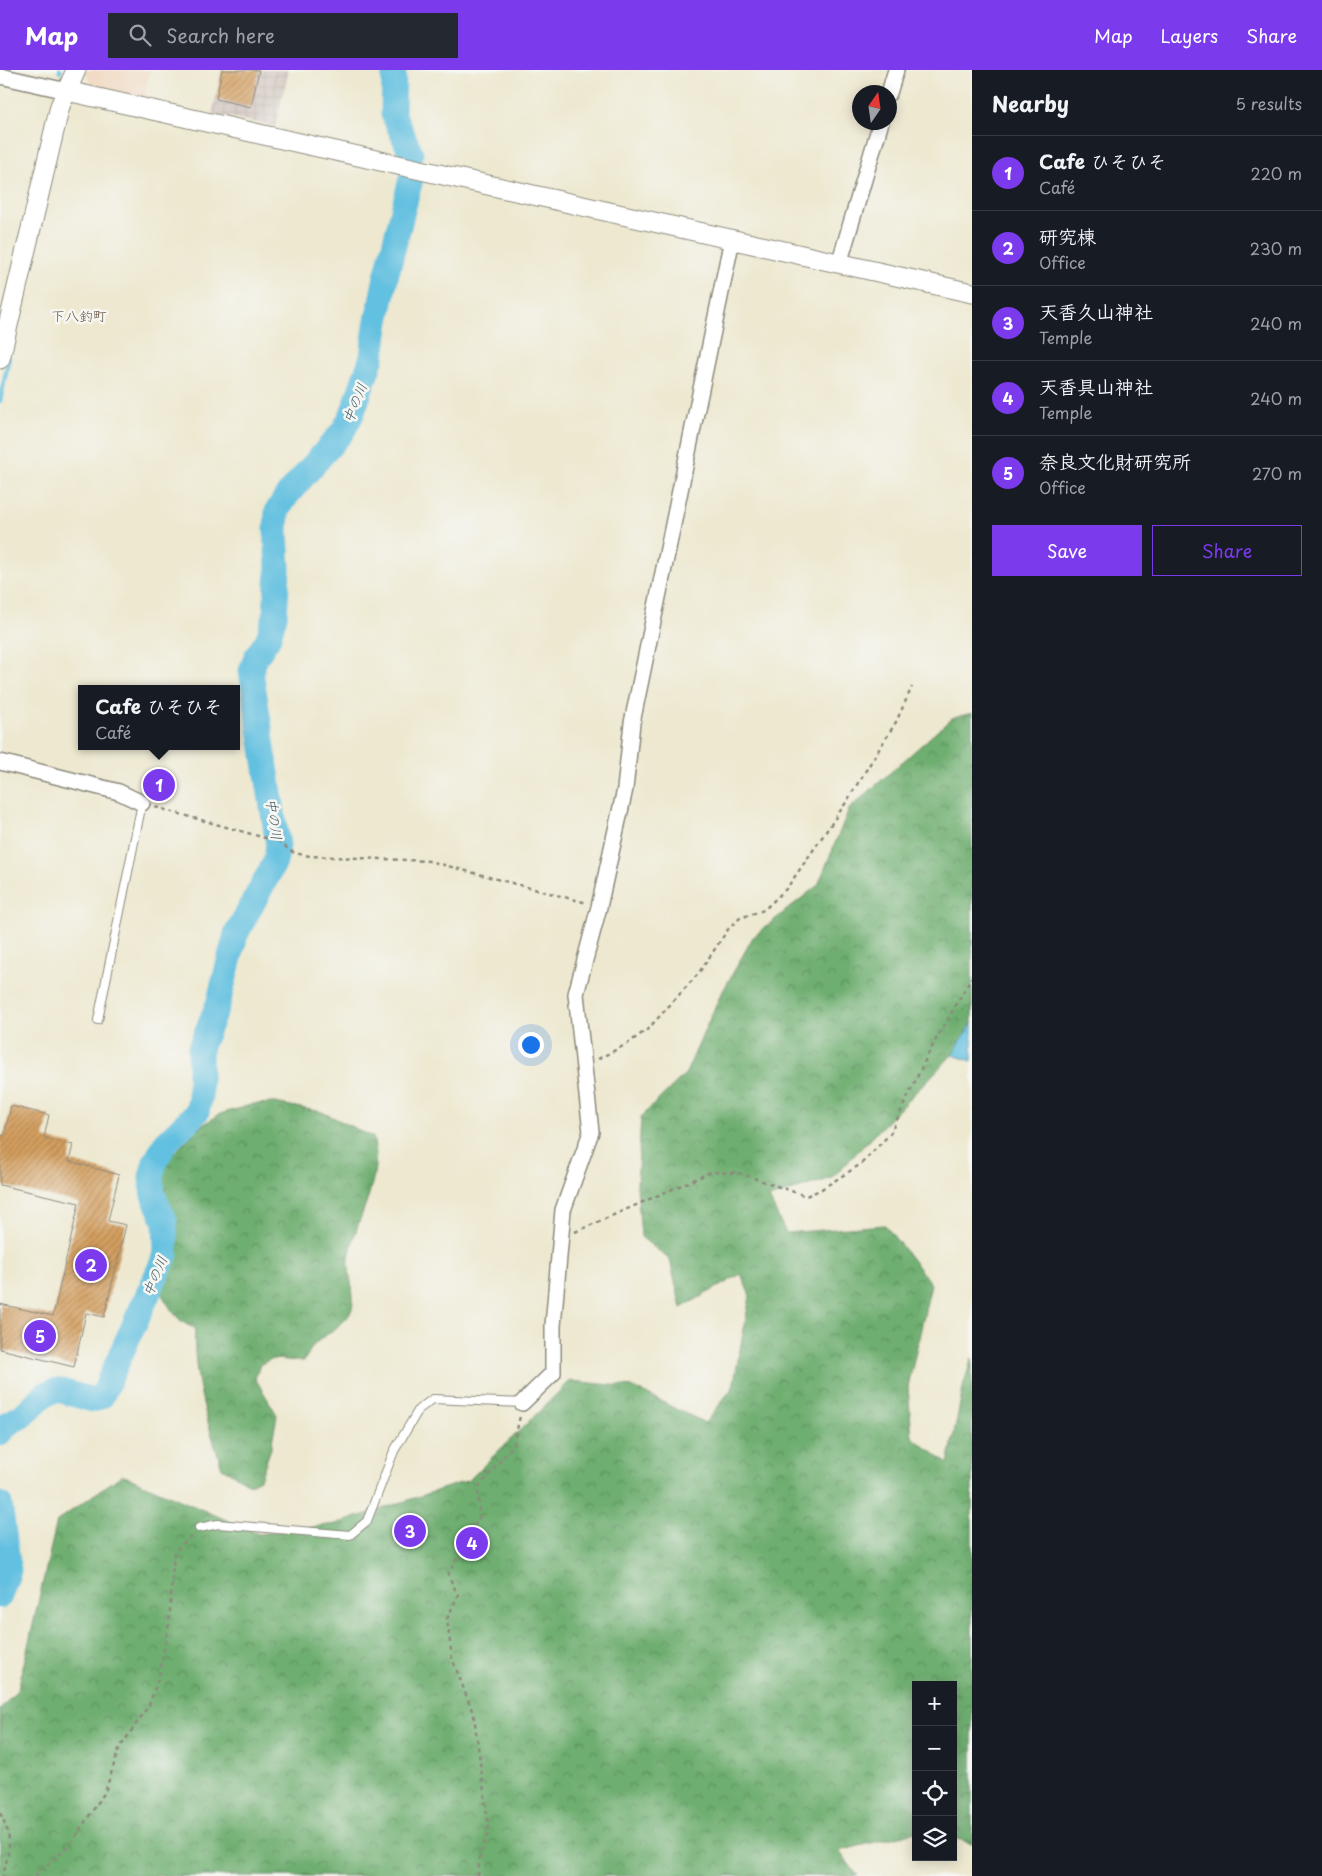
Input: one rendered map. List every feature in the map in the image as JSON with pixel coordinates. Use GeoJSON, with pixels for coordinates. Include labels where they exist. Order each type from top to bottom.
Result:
{"type":"FeatureCollection","features":[{"type":"Feature","properties":{"kind":"street"},"geometry":{"type":"LineString","coordinates":[[0,359],[60,106],[76,70]]}},
{"type":"Feature","properties":{"kind":"street"},"geometry":{"type":"LineString","coordinates":[[892,85],[896,70]]}},
{"type":"Feature","properties":{"kind":"street"},"geometry":{"type":"LineString","coordinates":[[0,76],[972,293]]}},
{"type":"Feature","properties":{"kind":"street"},"geometry":{"type":"LineString","coordinates":[[839,264],[879,130]]}},
{"type":"Feature","properties":{"kind":"street"},"geometry":{"type":"LineString","coordinates":[[522,1403],[553,1373],[553,1326],[563,1210],[590,1132],[576,994],[599,907],[625,789],[632,723],[732,239]]}},
{"type":"Feature","properties":{"kind":"street"},"geometry":{"type":"LineString","coordinates":[[0,762],[119,792],[142,803]]}},
{"type":"Feature","properties":{"kind":"lane"},"geometry":{"type":"LineString","coordinates":[[98,1020],[142,803]]}},
{"type":"Feature","properties":{"kind":"lane"},"geometry":{"type":"LineString","coordinates":[[199,1528],[218,1524],[350,1535],[367,1521],[394,1451],[418,1409],[433,1399],[522,1403]]}},
{"type":"Feature","properties":{"kind":"path"},"geometry":{"type":"LineString","coordinates":[[583,1066],[628,1044],[648,1028],[698,974],[729,928],[740,918],[764,910],[787,888],[845,804],[896,722],[912,686]]}},
{"type":"Feature","properties":{"kind":"path"},"geometry":{"type":"LineString","coordinates":[[142,803],[283,843],[285,848],[294,853],[310,856],[429,861],[599,907]]}},
{"type":"Feature","properties":{"kind":"path"},"geometry":{"type":"LineString","coordinates":[[560,1239],[710,1172],[740,1173],[806,1196],[828,1185],[860,1164],[890,1134],[923,1065],[972,978]]}},
{"type":"Feature","properties":{"kind":"path"},"geometry":{"type":"LineString","coordinates":[[478,1876],[479,1859],[489,1830],[474,1716],[452,1658],[447,1619],[458,1595],[448,1574],[480,1517],[478,1488],[514,1444],[522,1403]]}},
{"type":"Feature","properties":{"kind":"path"},"geometry":{"type":"LineString","coordinates":[[35,1876],[71,1844],[105,1792],[119,1749],[148,1705],[159,1676],[168,1624],[174,1552],[199,1528]]}},
{"type":"Feature","properties":{"kind":"path"},"geometry":{"type":"LineString","coordinates":[[0,1813],[5,1822],[11,1846],[3,1876]]}},
{"type":"Feature","properties":{"kind":"shaded area"},"geometry":{"type":"Polygon","coordinates":[[[84,70],[150,70],[144,100],[92,87],[84,70]]]}},
{"type":"Feature","properties":{"kind":"shaded area"},"geometry":{"type":"Polygon","coordinates":[[[222,70],[289,70],[275,126],[212,114],[222,70]]]}},
{"type":"Feature","properties":{"kind":"green space"},"geometry":{"type":"Polygon","coordinates":[[[972,713],[972,1023],[952,1055],[832,1178],[769,1198],[786,1233],[885,1225],[931,1284],[908,1387],[912,1437],[948,1464],[964,1383],[972,1358],[972,1844],[957,1838],[957,1681],[912,1681],[912,1833],[839,1851],[858,1876],[0,1876],[0,1710],[18,1689],[57,1521],[122,1475],[259,1534],[336,1524],[469,1480],[570,1381],[632,1387],[705,1423],[733,1387],[750,1296],[741,1274],[681,1308],[670,1260],[641,1237],[637,1186],[641,1117],[686,1073],[718,1000],[753,937],[818,885],[849,809],[952,718],[972,713]]]}},
{"type":"Feature","properties":{"kind":"green space"},"geometry":{"type":"Polygon","coordinates":[[[275,1103],[322,1112],[373,1137],[375,1169],[349,1259],[353,1302],[349,1315],[342,1323],[315,1344],[304,1361],[271,1359],[261,1364],[255,1378],[277,1415],[271,1448],[260,1479],[250,1484],[222,1468],[202,1399],[196,1364],[195,1328],[188,1326],[178,1318],[159,1290],[162,1269],[172,1254],[170,1217],[156,1183],[171,1156],[201,1126],[220,1114],[254,1104],[275,1103]]]}},
{"type":"Feature","properties":{"kind":"water"},"geometry":{"type":"Polygon","coordinates":[[[972,1023],[972,1061],[952,1055],[972,1023]]]}},
{"type":"Feature","properties":{"kind":"building"},"geometry":{"type":"Polygon","coordinates":[[[222,70],[259,70],[251,107],[216,99],[222,70]]]}},
{"type":"Feature","properties":{"kind":"building"},"geometry":{"type":"Polygon","coordinates":[[[11,1106],[49,1115],[44,1138],[73,1145],[69,1161],[119,1175],[108,1221],[126,1225],[104,1317],[86,1313],[74,1367],[0,1349],[0,1304],[53,1316],[79,1203],[0,1185],[0,1135],[4,1136],[11,1106]]]}},
{"type":"Feature","properties":{"kind":"waterway","name":"中の川"},"geometry":{"type":"LineString","coordinates":[[394,70],[393,114],[411,153]]}},
{"type":"Feature","properties":{"kind":"waterway","name":"中の川"},"geometry":{"type":"LineString","coordinates":[[0,1433],[9,1423],[22,1416],[45,1394],[58,1390],[93,1400],[102,1396],[166,1254],[165,1221],[153,1195],[151,1177],[155,1162],[166,1142],[197,1112],[200,1098],[200,1048],[218,1004],[236,934],[275,862],[278,845],[251,671],[256,657],[268,639],[275,616],[278,569],[277,511],[288,494],[343,431],[352,414],[372,357],[386,277],[412,175]]}},
{"type":"Feature","properties":{"kind":"waterway"},"geometry":{"type":"LineString","coordinates":[[0,401],[9,358]]}},
{"type":"Feature","properties":{"kind":"waterway","name":"中の川"},"geometry":{"type":"LineString","coordinates":[[0,1504],[9,1570],[0,1596]]}},
{"type":"Feature","properties":{"kind":"place","name":"Cafe ひそひそ"},"geometry":{"type":"Point","coordinates":[159,785]}},
{"type":"Feature","properties":{"kind":"place","name":"研究棟"},"geometry":{"type":"Point","coordinates":[91,1265]}},
{"type":"Feature","properties":{"kind":"place","name":"奈良文化財研究所"},"geometry":{"type":"Point","coordinates":[40,1336]}},
{"type":"Feature","properties":{"kind":"place","name":"天香久山神社"},"geometry":{"type":"Point","coordinates":[410,1531]}},
{"type":"Feature","properties":{"kind":"place","name":"天香具山神社"},"geometry":{"type":"Point","coordinates":[472,1543]}},
{"type":"Feature","properties":{"kind":"district","name":"下八釣町"},"geometry":{"type":"Point","coordinates":[79,316]}}]}
